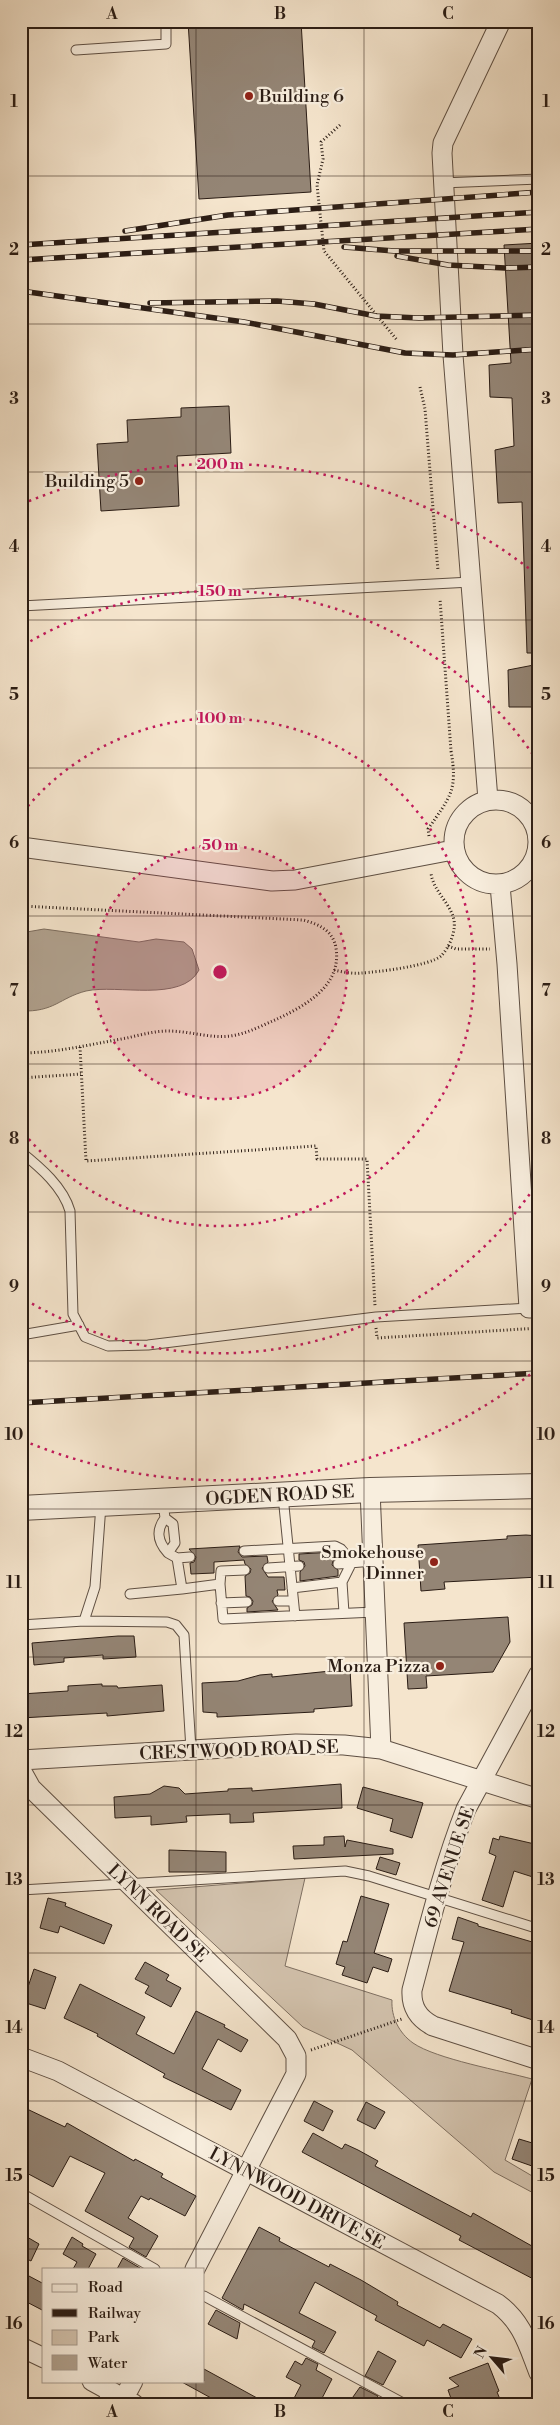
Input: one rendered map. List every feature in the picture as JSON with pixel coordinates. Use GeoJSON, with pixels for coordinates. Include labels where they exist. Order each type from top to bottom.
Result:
{"type":"FeatureCollection","features":[{"type":"Feature","properties":{"kind":"street"},"geometry":{"type":"LineString","coordinates":[[488,800],[453,355],[442,183],[443,143],[501,21]]}},
{"type":"Feature","properties":{"kind":"street"},"geometry":{"type":"LineString","coordinates":[[488,800],[505,800],[518,806],[528,814],[535,826],[539,839],[537,854],[531,867],[520,877],[500,884],[478,881],[466,873],[457,861],[454,850],[454,833],[459,821],[467,810],[488,800]]}},
{"type":"Feature","properties":{"kind":"street"},"geometry":{"type":"LineString","coordinates":[[21,847],[272,881],[295,880],[454,850]]}},
{"type":"Feature","properties":{"kind":"street"},"geometry":{"type":"LineString","coordinates":[[500,884],[534,1308]]}},
{"type":"Feature","properties":{"kind":"street","name":"OGDEN ROAD SE"},"geometry":{"type":"LineString","coordinates":[[21,1508],[101,1504],[164,1509],[283,1494],[539,1486]]}},
{"type":"Feature","properties":{"kind":"street"},"geometry":{"type":"LineString","coordinates":[[370,1490],[381,1750]]}},
{"type":"Feature","properties":{"kind":"street","name":"69 AVENUE SE"},"geometry":{"type":"LineString","coordinates":[[418,2013],[412,2003],[412,1990],[436,1898],[457,1832],[480,1782],[539,1674]]}},
{"type":"Feature","properties":{"kind":"street","name":"CRESTWOOD ROAD SE"},"geometry":{"type":"LineString","coordinates":[[21,1760],[296,1744],[344,1745],[381,1750],[539,1799]]}},
{"type":"Feature","properties":{"kind":"street","name":"LYNN ROAD SE"},"geometry":{"type":"LineString","coordinates":[[21,1770],[31,1788],[287,2039],[296,2056]]}},
{"type":"Feature","properties":{"kind":"street"},"geometry":{"type":"LineString","coordinates":[[418,2013],[422,2020],[433,2026],[539,2060]]}},
{"type":"Feature","properties":{"kind":"street"},"geometry":{"type":"LineString","coordinates":[[196,2268],[296,2074],[296,2056]]}},
{"type":"Feature","properties":{"kind":"street","name":"LYNNWOOD DRIVE SE"},"geometry":{"type":"LineString","coordinates":[[21,2057],[58,2071],[498,2304],[510,2313],[521,2328],[539,2373]]}},
{"type":"Feature","properties":{"kind":"street"},"geometry":{"type":"LineString","coordinates":[[21,2347],[42,2357]]}},
{"type":"Feature","properties":{"kind":"street"},"geometry":{"type":"LineString","coordinates":[[112,2395],[132,2382]]}},
{"type":"Feature","properties":{"kind":"lane"},"geometry":{"type":"LineString","coordinates":[[76,50],[166,44],[166,21]]}},
{"type":"Feature","properties":{"kind":"lane"},"geometry":{"type":"LineString","coordinates":[[442,183],[539,179]]}},
{"type":"Feature","properties":{"kind":"lane"},"geometry":{"type":"LineString","coordinates":[[21,606],[471,582]]}},
{"type":"Feature","properties":{"kind":"lane"},"geometry":{"type":"LineString","coordinates":[[21,1152],[33,1162],[66,1198],[70,1211],[73,1314],[85,1336],[108,1346],[148,1345],[376,1317],[534,1308]]}},
{"type":"Feature","properties":{"kind":"lane"},"geometry":{"type":"LineString","coordinates":[[21,1335],[79,1325]]}},
{"type":"Feature","properties":{"kind":"lane"},"geometry":{"type":"LineString","coordinates":[[283,1494],[288,1547],[295,1566],[292,1588],[295,1616]]}},
{"type":"Feature","properties":{"kind":"lane"},"geometry":{"type":"LineString","coordinates":[[84,1621],[95,1587],[101,1504]]}},
{"type":"Feature","properties":{"kind":"lane"},"geometry":{"type":"LineString","coordinates":[[164,1509],[159,1526],[160,1544],[168,1553],[177,1558],[190,1557]]}},
{"type":"Feature","properties":{"kind":"lane"},"geometry":{"type":"LineString","coordinates":[[164,1509],[173,1524],[175,1543],[168,1553]]}},
{"type":"Feature","properties":{"kind":"lane"},"geometry":{"type":"LineString","coordinates":[[244,1552],[288,1547],[335,1546],[341,1549],[352,1562]]}},
{"type":"Feature","properties":{"kind":"lane"},"geometry":{"type":"LineString","coordinates":[[177,1558],[182,1589]]}},
{"type":"Feature","properties":{"kind":"lane"},"geometry":{"type":"LineString","coordinates":[[338,1564],[373,1561]]}},
{"type":"Feature","properties":{"kind":"lane"},"geometry":{"type":"LineString","coordinates":[[344,1613],[342,1582],[352,1562]]}},
{"type":"Feature","properties":{"kind":"lane"},"geometry":{"type":"LineString","coordinates":[[268,1568],[295,1566]]}},
{"type":"Feature","properties":{"kind":"lane"},"geometry":{"type":"LineString","coordinates":[[245,1570],[221,1571],[220,1584],[223,1619],[375,1612]]}},
{"type":"Feature","properties":{"kind":"lane"},"geometry":{"type":"LineString","coordinates":[[292,1588],[342,1582]]}},
{"type":"Feature","properties":{"kind":"lane"},"geometry":{"type":"LineString","coordinates":[[130,1594],[220,1584]]}},
{"type":"Feature","properties":{"kind":"lane"},"geometry":{"type":"LineString","coordinates":[[278,1601],[293,1601]]}},
{"type":"Feature","properties":{"kind":"lane"},"geometry":{"type":"LineString","coordinates":[[221,1603],[247,1602]]}},
{"type":"Feature","properties":{"kind":"lane"},"geometry":{"type":"LineString","coordinates":[[21,1625],[84,1621],[167,1622],[176,1625],[184,1635],[191,1750]]}},
{"type":"Feature","properties":{"kind":"lane"},"geometry":{"type":"LineString","coordinates":[[21,1890],[345,1871],[369,1876],[539,1929]]}},
{"type":"Feature","properties":{"kind":"lane"},"geometry":{"type":"LineString","coordinates":[[21,2193],[153,2268]]}},
{"type":"Feature","properties":{"kind":"lane"},"geometry":{"type":"LineString","coordinates":[[205,2297],[405,2404]]}},
{"type":"Feature","properties":{"kind":"path"},"geometry":{"type":"LineString","coordinates":[[340,125],[321,142],[323,159],[317,185],[324,251],[396,340]]}},
{"type":"Feature","properties":{"kind":"path"},"geometry":{"type":"LineString","coordinates":[[420,387],[425,409],[438,572]]}},
{"type":"Feature","properties":{"kind":"path"},"geometry":{"type":"LineString","coordinates":[[429,836],[428,828],[453,790],[454,772],[440,600]]}},
{"type":"Feature","properties":{"kind":"path"},"geometry":{"type":"LineString","coordinates":[[334,970],[361,973],[423,963],[440,957],[454,934],[454,921],[445,900],[431,880],[431,871]]}},
{"type":"Feature","properties":{"kind":"path"},"geometry":{"type":"LineString","coordinates":[[21,906],[304,920],[320,925],[332,938],[338,957],[334,970],[323,990],[312,1000],[296,1011],[235,1036],[216,1037],[168,1031],[80,1047],[21,1053]]}},
{"type":"Feature","properties":{"kind":"path"},"geometry":{"type":"LineString","coordinates":[[448,946],[456,949],[493,950]]}},
{"type":"Feature","properties":{"kind":"path"},"geometry":{"type":"LineString","coordinates":[[80,1047],[86,1161],[316,1146],[317,1159],[366,1159],[375,1307]]}},
{"type":"Feature","properties":{"kind":"path"},"geometry":{"type":"LineString","coordinates":[[21,1078],[81,1074]]}},
{"type":"Feature","properties":{"kind":"path"},"geometry":{"type":"LineString","coordinates":[[376,1327],[377,1338],[539,1328]]}},
{"type":"Feature","properties":{"kind":"path"},"geometry":{"type":"LineString","coordinates":[[296,2056],[418,2013]]}},
{"type":"Feature","properties":{"kind":"green space"},"geometry":{"type":"Polygon","coordinates":[[[305,1878],[285,1966],[392,2000],[393,2012],[400,2029],[408,2039],[424,2049],[470,2064],[532,2079],[505,2160],[539,2180],[539,2196],[494,2172],[352,2050],[303,2027],[156,1890],[305,1878]]]}},
{"type":"Feature","properties":{"kind":"water"},"geometry":{"type":"Polygon","coordinates":[[[44,929],[139,942],[156,939],[184,942],[192,949],[199,970],[191,980],[179,986],[148,990],[99,989],[86,991],[49,1007],[32,1011],[21,1011],[21,933],[44,929]]]}},
{"type":"Feature","properties":{"kind":"building","name":"Building 6"},"geometry":{"type":"Polygon","coordinates":[[[188,21],[301,21],[311,192],[199,199],[188,21]]]}},
{"type":"Feature","properties":{"kind":"building"},"geometry":{"type":"Polygon","coordinates":[[[539,243],[539,653],[527,653],[522,502],[498,503],[495,450],[514,446],[512,398],[490,397],[489,365],[511,363],[504,245],[539,243]]]}},
{"type":"Feature","properties":{"kind":"building","name":"Building 5"},"geometry":{"type":"Polygon","coordinates":[[[229,406],[231,453],[177,456],[179,506],[101,511],[97,444],[128,442],[127,420],[181,417],[181,408],[229,406]]]}},
{"type":"Feature","properties":{"kind":"building"},"geometry":{"type":"Polygon","coordinates":[[[539,664],[539,707],[509,707],[508,670],[539,664]]]}},
{"type":"Feature","properties":{"kind":"building"},"geometry":{"type":"Polygon","coordinates":[[[507,1536],[539,1536],[539,1577],[444,1582],[445,1589],[421,1591],[418,1545],[507,1539],[507,1536]]]}},
{"type":"Feature","properties":{"kind":"building"},"geometry":{"type":"Polygon","coordinates":[[[240,1546],[238,1552],[242,1557],[267,1556],[268,1562],[262,1568],[268,1577],[284,1577],[285,1590],[277,1590],[278,1595],[272,1601],[278,1610],[247,1612],[247,1608],[252,1605],[253,1601],[250,1597],[246,1596],[245,1576],[250,1573],[251,1569],[245,1564],[244,1560],[214,1562],[214,1573],[191,1574],[190,1563],[194,1562],[196,1557],[189,1549],[240,1546]]]}},
{"type":"Feature","properties":{"kind":"building"},"geometry":{"type":"Polygon","coordinates":[[[334,1552],[338,1558],[333,1561],[332,1565],[338,1570],[338,1576],[300,1581],[300,1572],[305,1566],[304,1562],[299,1560],[299,1554],[334,1552]]]}},
{"type":"Feature","properties":{"kind":"building"},"geometry":{"type":"Polygon","coordinates":[[[508,1617],[510,1642],[493,1672],[426,1676],[427,1688],[408,1689],[404,1623],[508,1617]]]}},
{"type":"Feature","properties":{"kind":"building"},"geometry":{"type":"Polygon","coordinates":[[[134,1636],[136,1657],[103,1659],[103,1655],[64,1658],[64,1662],[34,1665],[32,1643],[134,1636]]]}},
{"type":"Feature","properties":{"kind":"building"},"geometry":{"type":"Polygon","coordinates":[[[350,1669],[352,1706],[314,1709],[314,1712],[217,1717],[217,1713],[203,1712],[202,1683],[238,1681],[260,1675],[272,1674],[272,1677],[350,1669]]]}},
{"type":"Feature","properties":{"kind":"building"},"geometry":{"type":"Polygon","coordinates":[[[102,1684],[102,1686],[117,1686],[118,1688],[162,1685],[164,1711],[107,1716],[107,1713],[21,1718],[21,1694],[68,1691],[68,1686],[102,1684]]]}},
{"type":"Feature","properties":{"kind":"building"},"geometry":{"type":"Polygon","coordinates":[[[341,1784],[342,1808],[253,1813],[254,1822],[230,1823],[230,1814],[186,1816],[187,1822],[151,1825],[151,1816],[115,1818],[114,1797],[150,1794],[164,1786],[179,1788],[185,1794],[228,1791],[228,1789],[252,1788],[252,1791],[341,1784]]]}},
{"type":"Feature","properties":{"kind":"building"},"geometry":{"type":"Polygon","coordinates":[[[363,1787],[423,1803],[412,1838],[390,1831],[393,1819],[357,1808],[363,1787]]]}},
{"type":"Feature","properties":{"kind":"building"},"geometry":{"type":"Polygon","coordinates":[[[344,1836],[345,1847],[347,1840],[393,1849],[393,1854],[294,1859],[293,1846],[324,1845],[324,1837],[344,1836]]]}},
{"type":"Feature","properties":{"kind":"building"},"geometry":{"type":"Polygon","coordinates":[[[500,1836],[539,1845],[539,1871],[536,1878],[514,1871],[503,1907],[482,1900],[496,1856],[489,1853],[493,1838],[499,1840],[500,1836]]]}},
{"type":"Feature","properties":{"kind":"building"},"geometry":{"type":"Polygon","coordinates":[[[169,1850],[226,1852],[226,1872],[169,1872],[169,1850]]]}},
{"type":"Feature","properties":{"kind":"building"},"geometry":{"type":"Polygon","coordinates":[[[380,1857],[400,1863],[396,1875],[376,1869],[380,1857]]]}},
{"type":"Feature","properties":{"kind":"building"},"geometry":{"type":"Polygon","coordinates":[[[361,1896],[389,1904],[374,1953],[392,1959],[388,1972],[373,1967],[367,1983],[342,1975],[345,1967],[336,1964],[343,1941],[347,1942],[361,1896]]]}},
{"type":"Feature","properties":{"kind":"building"},"geometry":{"type":"Polygon","coordinates":[[[48,1898],[66,1903],[65,1906],[112,1925],[104,1944],[60,1926],[58,1933],[40,1928],[48,1898]]]}},
{"type":"Feature","properties":{"kind":"building"},"geometry":{"type":"Polygon","coordinates":[[[458,1917],[478,1924],[478,1926],[539,1944],[539,2022],[511,2013],[512,2010],[449,1991],[464,1942],[452,1939],[458,1917]]]}},
{"type":"Feature","properties":{"kind":"building"},"geometry":{"type":"Polygon","coordinates":[[[145,1962],[169,1975],[166,1980],[181,1988],[171,2007],[145,1993],[149,1986],[135,1979],[145,1962]]]}},
{"type":"Feature","properties":{"kind":"building"},"geometry":{"type":"Polygon","coordinates":[[[34,1969],[56,1977],[45,2009],[23,2002],[34,1969]]]}},
{"type":"Feature","properties":{"kind":"building"},"geometry":{"type":"Polygon","coordinates":[[[80,1984],[145,2017],[136,2034],[174,2054],[196,2011],[225,2025],[224,2027],[248,2040],[241,2052],[218,2039],[202,2069],[241,2090],[231,2110],[163,2077],[165,2074],[97,2036],[98,2034],[64,2018],[80,1984]]]}},
{"type":"Feature","properties":{"kind":"building"},"geometry":{"type":"Polygon","coordinates":[[[314,2101],[333,2111],[323,2131],[304,2121],[314,2101]]]}},
{"type":"Feature","properties":{"kind":"building"},"geometry":{"type":"Polygon","coordinates":[[[366,2102],[385,2112],[375,2129],[357,2120],[366,2102]]]}},
{"type":"Feature","properties":{"kind":"building"},"geometry":{"type":"Polygon","coordinates":[[[27,2109],[65,2127],[67,2123],[134,2161],[135,2159],[163,2174],[161,2177],[196,2196],[185,2216],[150,2198],[149,2200],[141,2196],[128,2218],[158,2236],[146,2257],[129,2247],[134,2238],[85,2211],[105,2173],[70,2156],[53,2187],[21,2170],[21,2121],[27,2109]]]}},
{"type":"Feature","properties":{"kind":"building"},"geometry":{"type":"Polygon","coordinates":[[[313,2133],[342,2149],[345,2144],[358,2150],[378,2161],[375,2166],[471,2217],[473,2213],[539,2250],[539,2282],[459,2240],[461,2236],[302,2152],[313,2133]]]}},
{"type":"Feature","properties":{"kind":"building"},"geometry":{"type":"Polygon","coordinates":[[[519,2139],[539,2145],[532,2166],[512,2159],[519,2139]]]}},
{"type":"Feature","properties":{"kind":"building"},"geometry":{"type":"Polygon","coordinates":[[[259,2227],[280,2238],[279,2241],[329,2267],[330,2264],[361,2280],[398,2302],[397,2305],[440,2328],[443,2324],[472,2339],[461,2358],[427,2340],[424,2346],[375,2320],[377,2316],[315,2282],[299,2313],[336,2332],[324,2353],[312,2347],[315,2341],[244,2304],[243,2310],[222,2298],[259,2227]]]}},
{"type":"Feature","properties":{"kind":"building"},"geometry":{"type":"Polygon","coordinates":[[[27,2237],[39,2244],[31,2261],[21,2256],[21,2248],[27,2237]]]}},
{"type":"Feature","properties":{"kind":"building"},"geometry":{"type":"Polygon","coordinates":[[[72,2237],[83,2244],[82,2246],[96,2254],[89,2268],[74,2268],[77,2262],[63,2254],[72,2237]]]}},
{"type":"Feature","properties":{"kind":"building"},"geometry":{"type":"Polygon","coordinates":[[[123,2258],[140,2268],[118,2268],[123,2258]]]}},
{"type":"Feature","properties":{"kind":"building"},"geometry":{"type":"Polygon","coordinates":[[[27,2275],[42,2283],[42,2310],[21,2299],[21,2286],[27,2275]]]}},
{"type":"Feature","properties":{"kind":"building"},"geometry":{"type":"Polygon","coordinates":[[[216,2310],[240,2323],[237,2339],[208,2324],[216,2310]]]}},
{"type":"Feature","properties":{"kind":"building"},"geometry":{"type":"Polygon","coordinates":[[[378,2351],[396,2361],[383,2385],[365,2376],[378,2351]]]}},
{"type":"Feature","properties":{"kind":"building"},"geometry":{"type":"Polygon","coordinates":[[[306,2358],[318,2364],[316,2370],[332,2379],[319,2404],[291,2404],[301,2385],[286,2377],[295,2361],[302,2365],[306,2358]]]}},
{"type":"Feature","properties":{"kind":"building"},"geometry":{"type":"Polygon","coordinates":[[[488,2363],[502,2404],[453,2404],[448,2390],[459,2386],[449,2378],[488,2363]]]}},
{"type":"Feature","properties":{"kind":"building"},"geometry":{"type":"Polygon","coordinates":[[[205,2370],[268,2404],[222,2404],[182,2382],[205,2382],[205,2370]]]}},
{"type":"Feature","properties":{"kind":"building"},"geometry":{"type":"Polygon","coordinates":[[[360,2387],[378,2396],[376,2399],[385,2404],[348,2404],[360,2387]]]}},
{"type":"Feature","properties":{"kind":"railway"},"geometry":{"type":"LineString","coordinates":[[125,231],[228,215],[539,192]]}},
{"type":"Feature","properties":{"kind":"railway"},"geometry":{"type":"LineString","coordinates":[[21,245],[539,212]]}},
{"type":"Feature","properties":{"kind":"railway"},"geometry":{"type":"LineString","coordinates":[[21,260],[539,229]]}},
{"type":"Feature","properties":{"kind":"railway"},"geometry":{"type":"LineString","coordinates":[[344,247],[394,251],[539,251]]}},
{"type":"Feature","properties":{"kind":"railway"},"geometry":{"type":"LineString","coordinates":[[397,256],[448,265],[505,268],[539,267]]}},
{"type":"Feature","properties":{"kind":"railway"},"geometry":{"type":"LineString","coordinates":[[21,291],[244,322],[405,353],[453,355],[539,349]]}},
{"type":"Feature","properties":{"kind":"railway"},"geometry":{"type":"LineString","coordinates":[[150,303],[277,301],[314,304],[376,316],[419,318],[539,315]]}},
{"type":"Feature","properties":{"kind":"railway"},"geometry":{"type":"LineString","coordinates":[[21,1403],[539,1373]]}},
{"type":"Feature","properties":{"kind":"place","name":"Building 6"},"geometry":{"type":"Point","coordinates":[249,96]}},
{"type":"Feature","properties":{"kind":"place","name":"Building 5"},"geometry":{"type":"Point","coordinates":[139,481]}},
{"type":"Feature","properties":{"kind":"place","name":"Smokehouse Dinner"},"geometry":{"type":"Point","coordinates":[434,1562]}},
{"type":"Feature","properties":{"kind":"place","name":"Monza Pizza"},"geometry":{"type":"Point","coordinates":[440,1666]}}]}
